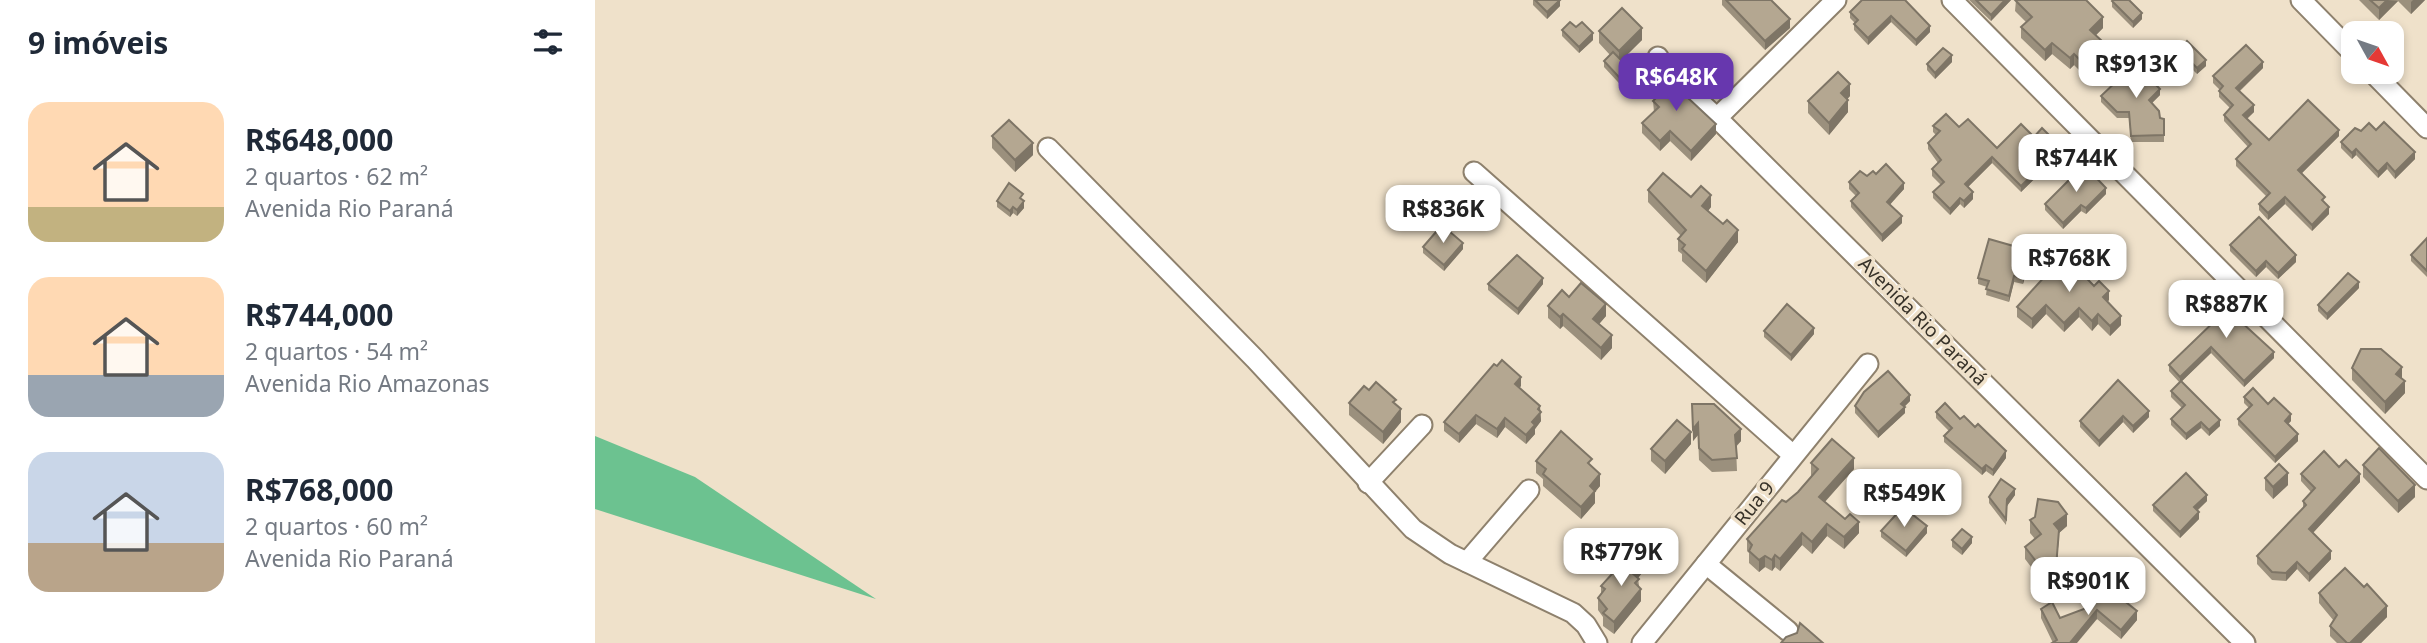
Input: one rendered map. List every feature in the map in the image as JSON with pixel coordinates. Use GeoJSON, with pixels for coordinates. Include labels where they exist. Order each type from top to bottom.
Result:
{"type":"FeatureCollection","features":[{"type":"Feature","properties":{"kind":"street"},"geometry":{"type":"LineString","coordinates":[[1717,118],[1835,0]]}},
{"type":"Feature","properties":{"kind":"street"},"geometry":{"type":"LineString","coordinates":[[1952,0],[2427,479]]}},
{"type":"Feature","properties":{"kind":"street"},"geometry":{"type":"LineString","coordinates":[[2301,0],[2341,41]]}},
{"type":"Feature","properties":{"kind":"street","name":"Avenida Rio Paraná"},"geometry":{"type":"LineString","coordinates":[[1658,57],[1665,70],[1717,118],[2245,643]]}},
{"type":"Feature","properties":{"kind":"street"},"geometry":{"type":"LineString","coordinates":[[2384,84],[2427,128]]}},
{"type":"Feature","properties":{"kind":"street"},"geometry":{"type":"LineString","coordinates":[[1048,148],[1255,359],[1368,483],[1425,539],[1573,614],[1586,625],[1597,643]]}},
{"type":"Feature","properties":{"kind":"street"},"geometry":{"type":"LineString","coordinates":[[1474,172],[1793,455]]}},
{"type":"Feature","properties":{"kind":"street","name":"Rua 9"},"geometry":{"type":"LineString","coordinates":[[1641,643],[1868,364]]}},
{"type":"Feature","properties":{"kind":"street"},"geometry":{"type":"LineString","coordinates":[[1368,483],[1422,425]]}},
{"type":"Feature","properties":{"kind":"street"},"geometry":{"type":"LineString","coordinates":[[1467,562],[1529,490]]}},
{"type":"Feature","properties":{"kind":"street"},"geometry":{"type":"LineString","coordinates":[[1706,564],[1788,631]]}},
{"type":"Feature","properties":{"kind":"green space"},"geometry":{"type":"Polygon","coordinates":[[[595,436],[695,477],[876,599],[595,509],[595,436]]]}},
{"type":"Feature","properties":{"kind":"building"},"geometry":{"type":"Polygon","coordinates":[[[1535,0],[1560,0],[1547,12],[1535,0]]]}},
{"type":"Feature","properties":{"kind":"building"},"geometry":{"type":"Polygon","coordinates":[[[1726,0],[1771,0],[1790,19],[1765,41],[1726,0]]]}},
{"type":"Feature","properties":{"kind":"building"},"geometry":{"type":"Polygon","coordinates":[[[1862,0],[1905,0],[1930,26],[1916,40],[1891,16],[1868,38],[1854,24],[1858,20],[1850,12],[1862,0]]]}},
{"type":"Feature","properties":{"kind":"building"},"geometry":{"type":"Polygon","coordinates":[[[1976,0],[2005,0],[1991,15],[1976,0]]]}},
{"type":"Feature","properties":{"kind":"building"},"geometry":{"type":"Polygon","coordinates":[[[2015,0],[2086,0],[2103,17],[2090,30],[2102,41],[2082,62],[2074,54],[2070,58],[2052,43],[2045,50],[2021,27],[2032,17],[2015,0]]]}},
{"type":"Feature","properties":{"kind":"building"},"geometry":{"type":"Polygon","coordinates":[[[2113,0],[2129,0],[2142,13],[2133,22],[2113,0]]]}},
{"type":"Feature","properties":{"kind":"building"},"geometry":{"type":"Polygon","coordinates":[[[2370,0],[2387,0],[2379,8],[2370,0]]]}},
{"type":"Feature","properties":{"kind":"building"},"geometry":{"type":"Polygon","coordinates":[[[1622,8],[1642,28],[1619,51],[1599,31],[1622,8]]]}},
{"type":"Feature","properties":{"kind":"building"},"geometry":{"type":"Polygon","coordinates":[[[1570,22],[1576,27],[1582,22],[1593,33],[1579,47],[1562,30],[1570,22]]]}},
{"type":"Feature","properties":{"kind":"building"},"geometry":{"type":"Polygon","coordinates":[[[2187,41],[2206,60],[2197,68],[2179,50],[2187,41]]]}},
{"type":"Feature","properties":{"kind":"building"},"geometry":{"type":"Polygon","coordinates":[[[2246,45],[2263,62],[2236,88],[2254,105],[2243,115],[2269,140],[2308,100],[2339,130],[2298,170],[2325,197],[2322,200],[2329,207],[2312,225],[2285,197],[2268,213],[2259,204],[2270,193],[2236,159],[2251,144],[2224,115],[2233,105],[2219,91],[2223,86],[2213,76],[2246,45]]]}},
{"type":"Feature","properties":{"kind":"building"},"geometry":{"type":"Polygon","coordinates":[[[1943,48],[1952,55],[1935,73],[1927,64],[1943,48]]]}},
{"type":"Feature","properties":{"kind":"building"},"geometry":{"type":"Polygon","coordinates":[[[1613,52],[1640,79],[1630,89],[1604,61],[1613,52]]]}},
{"type":"Feature","properties":{"kind":"building"},"geometry":{"type":"Polygon","coordinates":[[[2124,59],[2128,63],[2131,60],[2160,89],[2149,100],[2159,111],[2160,118],[2164,119],[2164,135],[2131,136],[2129,112],[2117,112],[2101,96],[2120,78],[2113,71],[2124,59]]]}},
{"type":"Feature","properties":{"kind":"building"},"geometry":{"type":"Polygon","coordinates":[[[1651,60],[1657,69],[1716,124],[1691,151],[1670,131],[1660,141],[1642,123],[1659,107],[1653,101],[1663,91],[1641,69],[1651,60]]]}},
{"type":"Feature","properties":{"kind":"building"},"geometry":{"type":"Polygon","coordinates":[[[1838,72],[1850,84],[1841,93],[1848,100],[1829,123],[1808,101],[1838,72]]]}},
{"type":"Feature","properties":{"kind":"building"},"geometry":{"type":"Polygon","coordinates":[[[1946,114],[1959,127],[1968,119],[1997,148],[2021,124],[2034,137],[2042,128],[2061,147],[2021,186],[1992,157],[1965,184],[1973,192],[1964,201],[1960,198],[1950,209],[1933,192],[1944,182],[1932,169],[1941,160],[1928,143],[1940,131],[1933,126],[1946,114]]]}},
{"type":"Feature","properties":{"kind":"building"},"geometry":{"type":"Polygon","coordinates":[[[1009,120],[1033,143],[1015,160],[992,136],[1009,120]]]}},
{"type":"Feature","properties":{"kind":"building"},"geometry":{"type":"Polygon","coordinates":[[[2384,122],[2415,152],[2395,172],[2387,163],[2378,172],[2356,149],[2352,153],[2341,142],[2355,128],[2361,131],[2369,123],[2376,130],[2384,122]]]}},
{"type":"Feature","properties":{"kind":"building"},"geometry":{"type":"Polygon","coordinates":[[[1886,164],[1904,183],[1887,202],[1902,216],[1882,235],[1851,201],[1859,193],[1849,182],[1860,171],[1867,176],[1873,171],[1876,174],[1886,164]]]}},
{"type":"Feature","properties":{"kind":"building"},"geometry":{"type":"Polygon","coordinates":[[[2084,165],[2106,188],[2086,208],[2081,205],[2063,223],[2045,204],[2084,165]]]}},
{"type":"Feature","properties":{"kind":"building"},"geometry":{"type":"Polygon","coordinates":[[[1663,173],[1691,197],[1701,186],[1711,195],[1702,206],[1723,224],[1727,220],[1738,230],[1706,271],[1682,249],[1685,245],[1678,239],[1686,230],[1648,190],[1663,173]]]}},
{"type":"Feature","properties":{"kind":"building"},"geometry":{"type":"Polygon","coordinates":[[[1009,183],[1023,194],[1020,198],[1024,201],[1017,210],[1013,207],[1010,211],[997,201],[1009,183]]]}},
{"type":"Feature","properties":{"kind":"building"},"geometry":{"type":"Polygon","coordinates":[[[2259,217],[2296,255],[2278,273],[2266,261],[2256,271],[2230,245],[2259,217]]]}},
{"type":"Feature","properties":{"kind":"building"},"geometry":{"type":"Polygon","coordinates":[[[1442,225],[1463,243],[1444,265],[1423,247],[1442,225]]]}},
{"type":"Feature","properties":{"kind":"building"},"geometry":{"type":"Polygon","coordinates":[[[2427,238],[2427,271],[2411,255],[2427,238]]]}},
{"type":"Feature","properties":{"kind":"building"},"geometry":{"type":"Polygon","coordinates":[[[1989,239],[2024,249],[2021,258],[2028,260],[2023,278],[2014,276],[2009,296],[1986,289],[1989,281],[1978,278],[1989,239]]]}},
{"type":"Feature","properties":{"kind":"building"},"geometry":{"type":"Polygon","coordinates":[[[2068,251],[2078,261],[2074,265],[2094,286],[2099,281],[2109,291],[2103,297],[2121,316],[2110,326],[2098,314],[2092,321],[2079,308],[2064,323],[2046,305],[2032,319],[2017,307],[2068,251]]]}},
{"type":"Feature","properties":{"kind":"building"},"geometry":{"type":"Polygon","coordinates":[[[1517,255],[1543,278],[1518,309],[1488,284],[1517,255]]]}},
{"type":"Feature","properties":{"kind":"building"},"geometry":{"type":"Polygon","coordinates":[[[2348,273],[2359,282],[2327,314],[2318,305],[2348,273]]]}},
{"type":"Feature","properties":{"kind":"building"},"geometry":{"type":"Polygon","coordinates":[[[1581,283],[1606,304],[1593,319],[1612,335],[1601,348],[1563,314],[1560,317],[1548,306],[1562,290],[1569,297],[1581,283]]]}},
{"type":"Feature","properties":{"kind":"building"},"geometry":{"type":"Polygon","coordinates":[[[2214,283],[2244,315],[2239,320],[2274,352],[2244,381],[2211,347],[2180,377],[2169,365],[2221,315],[2201,295],[2214,283]]]}},
{"type":"Feature","properties":{"kind":"building"},"geometry":{"type":"Polygon","coordinates":[[[1787,304],[1814,328],[1791,355],[1764,331],[1787,304]]]}},
{"type":"Feature","properties":{"kind":"building"},"geometry":{"type":"Polygon","coordinates":[[[2361,349],[2381,349],[2402,367],[2396,374],[2405,381],[2385,402],[2352,368],[2361,349]]]}},
{"type":"Feature","properties":{"kind":"building"},"geometry":{"type":"Polygon","coordinates":[[[1502,360],[1521,377],[1515,384],[1540,406],[1538,409],[1541,412],[1532,422],[1535,425],[1526,435],[1505,418],[1497,429],[1476,415],[1459,434],[1444,422],[1494,364],[1497,366],[1502,360]]]}},
{"type":"Feature","properties":{"kind":"building"},"geometry":{"type":"Polygon","coordinates":[[[1888,371],[1910,395],[1901,404],[1905,407],[1878,432],[1855,406],[1864,392],[1888,371]]]}},
{"type":"Feature","properties":{"kind":"building"},"geometry":{"type":"Polygon","coordinates":[[[2118,380],[2149,411],[2133,426],[2123,416],[2099,441],[2080,421],[2118,380]]]}},
{"type":"Feature","properties":{"kind":"building"},"geometry":{"type":"Polygon","coordinates":[[[2181,381],[2220,420],[2209,430],[2201,422],[2186,434],[2171,419],[2185,405],[2171,391],[2181,381]]]}},
{"type":"Feature","properties":{"kind":"building"},"geometry":{"type":"Polygon","coordinates":[[[1376,382],[1396,400],[1393,402],[1401,409],[1383,432],[1349,403],[1364,386],[1369,390],[1376,382]]]}},
{"type":"Feature","properties":{"kind":"building"},"geometry":{"type":"Polygon","coordinates":[[[2253,388],[2268,404],[2274,398],[2291,414],[2285,421],[2298,434],[2275,457],[2238,419],[2252,405],[2244,397],[2253,388]]]}},
{"type":"Feature","properties":{"kind":"building"},"geometry":{"type":"Polygon","coordinates":[[[1945,403],[1960,419],[1964,416],[1975,427],[1978,424],[2006,451],[1993,470],[1986,465],[1982,469],[1944,436],[1952,428],[1936,412],[1945,403]]]}},
{"type":"Feature","properties":{"kind":"building"},"geometry":{"type":"Polygon","coordinates":[[[1692,404],[1714,404],[1741,429],[1735,435],[1737,458],[1712,460],[1699,448],[1698,423],[1693,429],[1692,404]]]}},
{"type":"Feature","properties":{"kind":"building"},"geometry":{"type":"Polygon","coordinates":[[[1677,420],[1691,432],[1665,461],[1651,449],[1677,420]]]}},
{"type":"Feature","properties":{"kind":"building"},"geometry":{"type":"Polygon","coordinates":[[[1561,431],[1592,459],[1588,463],[1600,474],[1590,486],[1595,491],[1581,507],[1543,474],[1546,469],[1536,461],[1561,431]]]}},
{"type":"Feature","properties":{"kind":"building"},"geometry":{"type":"Polygon","coordinates":[[[1832,439],[1854,458],[1819,497],[1845,519],[1850,514],[1859,522],[1844,537],[1827,524],[1812,542],[1802,533],[1780,559],[1775,555],[1772,560],[1765,556],[1759,560],[1749,551],[1752,545],[1747,539],[1782,500],[1786,502],[1798,492],[1818,469],[1811,463],[1832,439]]]}},
{"type":"Feature","properties":{"kind":"building"},"geometry":{"type":"Polygon","coordinates":[[[2379,448],[2415,485],[2398,501],[2363,465],[2379,448]]]}},
{"type":"Feature","properties":{"kind":"building"},"geometry":{"type":"Polygon","coordinates":[[[2324,451],[2339,467],[2346,460],[2360,474],[2309,529],[2331,551],[2309,574],[2297,562],[2286,573],[2272,572],[2257,556],[2306,505],[2303,501],[2315,488],[2301,474],[2324,451]]]}},
{"type":"Feature","properties":{"kind":"building"},"geometry":{"type":"Polygon","coordinates":[[[2279,464],[2288,473],[2273,487],[2265,478],[2279,464]]]}},
{"type":"Feature","properties":{"kind":"building"},"geometry":{"type":"Polygon","coordinates":[[[2186,473],[2207,495],[2194,507],[2199,512],[2180,532],[2153,505],[2186,473]]]}},
{"type":"Feature","properties":{"kind":"building"},"geometry":{"type":"Polygon","coordinates":[[[2001,479],[2015,489],[2007,499],[2006,519],[1989,497],[2001,479]]]}},
{"type":"Feature","properties":{"kind":"building"},"geometry":{"type":"Polygon","coordinates":[[[2038,499],[2058,502],[2067,514],[2054,524],[2059,530],[2056,567],[2045,573],[2025,547],[2041,534],[2030,520],[2035,517],[2038,499]]]}},
{"type":"Feature","properties":{"kind":"building"},"geometry":{"type":"Polygon","coordinates":[[[1903,507],[1927,526],[1906,551],[1881,531],[1903,507]]]}},
{"type":"Feature","properties":{"kind":"building"},"geometry":{"type":"Polygon","coordinates":[[[1962,529],[1972,537],[1962,549],[1952,540],[1962,529]]]}},
{"type":"Feature","properties":{"kind":"building"},"geometry":{"type":"Polygon","coordinates":[[[1632,552],[1642,561],[1632,573],[1639,579],[1635,583],[1641,589],[1614,622],[1603,613],[1607,609],[1598,598],[1605,589],[1601,586],[1632,552]]]}},
{"type":"Feature","properties":{"kind":"building"},"geometry":{"type":"Polygon","coordinates":[[[2345,568],[2364,587],[2367,584],[2387,606],[2350,643],[2330,626],[2337,615],[2319,593],[2345,568]]]}},
{"type":"Feature","properties":{"kind":"building"},"geometry":{"type":"Polygon","coordinates":[[[2112,591],[2137,611],[2121,630],[2097,610],[2070,643],[2052,643],[2057,640],[2041,609],[2052,602],[2060,618],[2092,606],[2101,592],[2107,598],[2112,591]]]}},
{"type":"Feature","properties":{"kind":"building"},"geometry":{"type":"Polygon","coordinates":[[[1800,623],[1823,643],[1781,643],[1786,637],[1797,633],[1800,623]]]}}]}
